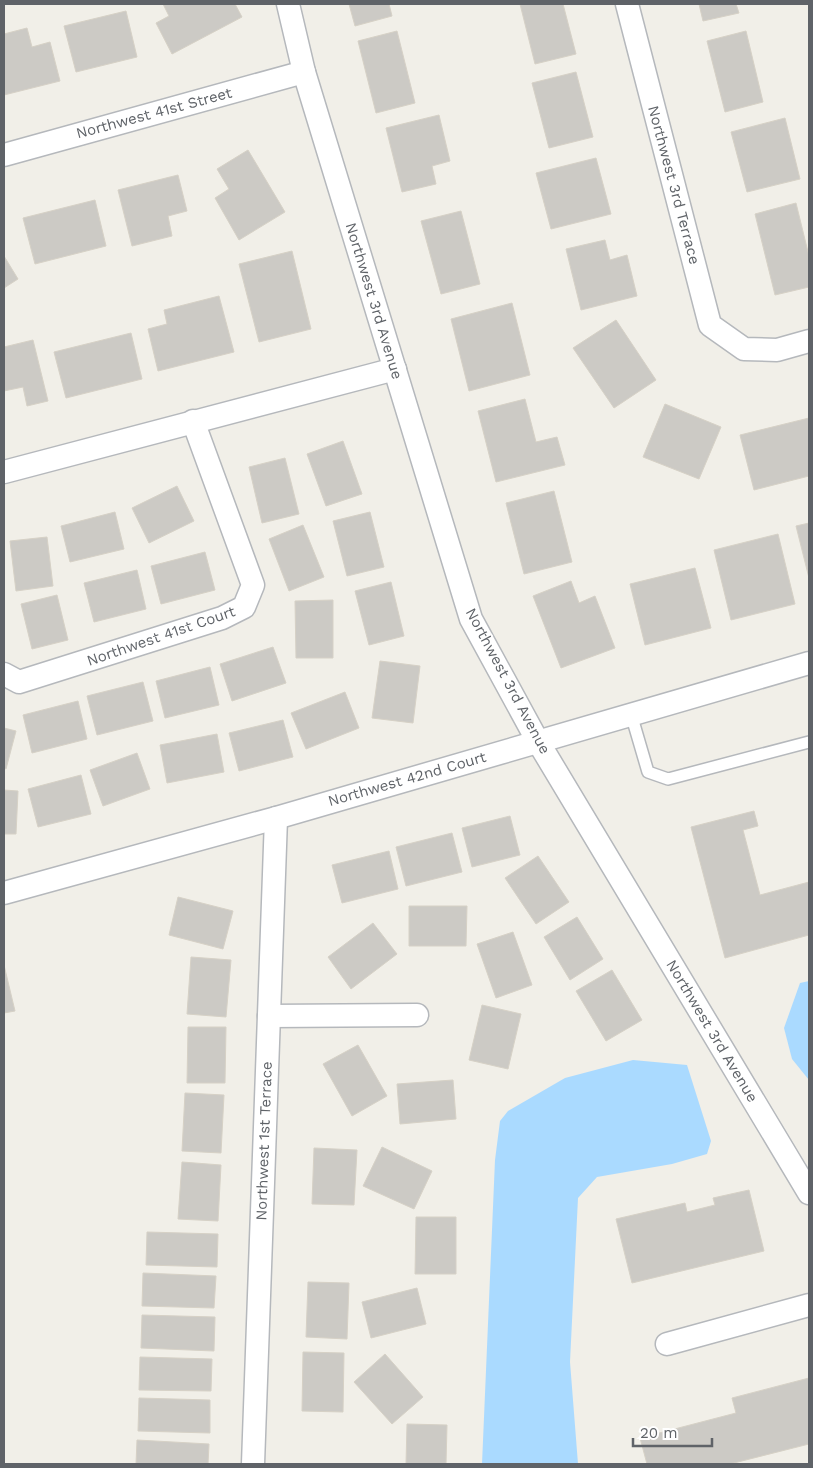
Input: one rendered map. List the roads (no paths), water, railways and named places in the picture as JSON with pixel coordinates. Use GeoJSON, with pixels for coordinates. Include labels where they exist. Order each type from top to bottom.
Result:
{"type":"FeatureCollection","features":[{"type":"Feature","properties":{"kind":"street","name":"Northwest 3rd Avenue"},"geometry":{"type":"LineString","coordinates":[[288,4],[304,72],[471,619],[537,740],[809,1193]]}},
{"type":"Feature","properties":{"kind":"street","name":"Northwest 3rd Terrace"},"geometry":{"type":"LineString","coordinates":[[626,4],[710,325],[744,349],[777,350],[809,341]]}},
{"type":"Feature","properties":{"kind":"street","name":"Northwest 41st Street"},"geometry":{"type":"LineString","coordinates":[[4,155],[304,72]]}},
{"type":"Feature","properties":{"kind":"street"},"geometry":{"type":"LineString","coordinates":[[4,472],[395,369]]}},
{"type":"Feature","properties":{"kind":"street","name":"Northwest 41st Court"},"geometry":{"type":"LineString","coordinates":[[4,674],[20,682],[222,618],[244,607],[252,585],[193,421]]}},
{"type":"Feature","properties":{"kind":"street","name":"Northwest 42nd Court"},"geometry":{"type":"LineString","coordinates":[[4,892],[276,818],[537,740],[809,663]]}},
{"type":"Feature","properties":{"kind":"street","name":"Northwest 1st Terrace"},"geometry":{"type":"LineString","coordinates":[[253,1464],[276,818]]}},
{"type":"Feature","properties":{"kind":"street"},"geometry":{"type":"LineString","coordinates":[[269,1016],[417,1016]]}},
{"type":"Feature","properties":{"kind":"street"},"geometry":{"type":"LineString","coordinates":[[667,1344],[809,1306]]}},
{"type":"Feature","properties":{"kind":"lane"},"geometry":{"type":"LineString","coordinates":[[631,714],[648,772],[668,779],[809,742]]}},
{"type":"Feature","properties":{"kind":"water"},"geometry":{"type":"Polygon","coordinates":[[[809,981],[809,1080],[792,1059],[784,1028],[800,983],[809,981]]]}},
{"type":"Feature","properties":{"kind":"water"},"geometry":{"type":"Polygon","coordinates":[[[633,1060],[687,1065],[711,1141],[707,1154],[672,1164],[597,1177],[578,1198],[570,1362],[578,1464],[482,1464],[495,1160],[500,1121],[508,1111],[565,1078],[633,1060]]]}}]}
